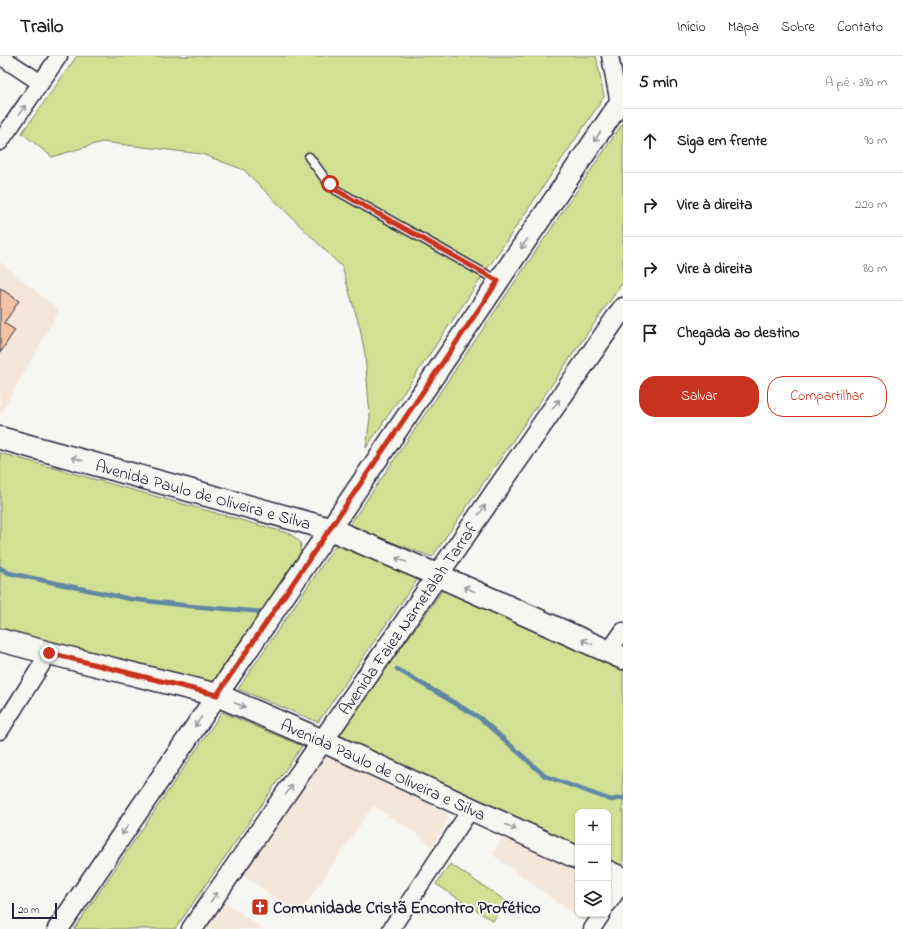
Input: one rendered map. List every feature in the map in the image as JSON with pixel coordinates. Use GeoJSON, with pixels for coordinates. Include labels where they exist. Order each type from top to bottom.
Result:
{"type":"FeatureCollection","features":[{"type":"Feature","properties":{"kind":"main road","name":"Avenida Paulo de Oliveira e Silva"},"geometry":{"type":"LineString","coordinates":[[0,438],[330,529],[616,655]]}},
{"type":"Feature","properties":{"kind":"main road","name":"Avenida Paulo de Oliveira e Silva"},"geometry":{"type":"LineString","coordinates":[[0,640],[217,695],[322,741],[575,857]]}},
{"type":"Feature","properties":{"kind":"main road"},"geometry":{"type":"LineString","coordinates":[[611,874],[623,880]]}},
{"type":"Feature","properties":{"kind":"street"},"geometry":{"type":"LineString","coordinates":[[0,56],[40,83]]}},
{"type":"Feature","properties":{"kind":"street"},"geometry":{"type":"LineString","coordinates":[[0,142],[59,56]]}},
{"type":"Feature","properties":{"kind":"street"},"geometry":{"type":"LineString","coordinates":[[58,929],[498,281],[621,104],[610,56]]}},
{"type":"Feature","properties":{"kind":"street","name":"Avenida Faiez Nametalah Tarraf"},"geometry":{"type":"LineString","coordinates":[[192,929],[623,308]]}},
{"type":"Feature","properties":{"kind":"street"},"geometry":{"type":"LineString","coordinates":[[616,655],[623,631]]}},
{"type":"Feature","properties":{"kind":"street"},"geometry":{"type":"LineString","coordinates":[[0,731],[49,653]]}},
{"type":"Feature","properties":{"kind":"street"},"geometry":{"type":"LineString","coordinates":[[391,929],[471,809]]}},
{"type":"Feature","properties":{"kind":"street"},"geometry":{"type":"LineString","coordinates":[[611,899],[623,880]]}},
{"type":"Feature","properties":{"kind":"street"},"geometry":{"type":"LineString","coordinates":[[592,929],[600,917]]}},
{"type":"Feature","properties":{"kind":"lane"},"geometry":{"type":"LineString","coordinates":[[309,157],[336,190],[498,281]]}},
{"type":"Feature","properties":{"kind":"shaded area"},"geometry":{"type":"Polygon","coordinates":[[[0,262],[59,310],[0,415],[0,353],[15,331],[4,323],[19,301],[0,288],[0,262]]]}},
{"type":"Feature","properties":{"kind":"shaded area"},"geometry":{"type":"Polygon","coordinates":[[[332,754],[444,807],[448,814],[447,821],[432,846],[420,836],[373,806],[299,914],[240,873],[315,767],[332,754]]]}},
{"type":"Feature","properties":{"kind":"shaded area"},"geometry":{"type":"Polygon","coordinates":[[[506,834],[575,863],[575,915],[492,854],[506,834]]]}},
{"type":"Feature","properties":{"kind":"shaded area"},"geometry":{"type":"Polygon","coordinates":[[[221,900],[263,929],[201,929],[221,900]]]}},
{"type":"Feature","properties":{"kind":"shaded area"},"geometry":{"type":"Polygon","coordinates":[[[577,917],[587,917],[584,922],[577,917]]]}},
{"type":"Feature","properties":{"kind":"green space"},"geometry":{"type":"Polygon","coordinates":[[[77,56],[596,56],[604,97],[366,448],[370,417],[365,354],[360,328],[342,267],[244,170],[202,154],[102,142],[52,157],[22,133],[77,56]]]}},
{"type":"Feature","properties":{"kind":"green space"},"geometry":{"type":"Polygon","coordinates":[[[623,123],[623,282],[432,557],[349,526],[623,123]]]}},
{"type":"Feature","properties":{"kind":"green space"},"geometry":{"type":"Polygon","coordinates":[[[0,453],[291,534],[301,543],[299,565],[214,689],[0,634],[0,453]]]}},
{"type":"Feature","properties":{"kind":"green space"},"geometry":{"type":"Polygon","coordinates":[[[336,545],[419,577],[318,722],[238,689],[336,545]]]}},
{"type":"Feature","properties":{"kind":"green space"},"geometry":{"type":"Polygon","coordinates":[[[445,587],[623,670],[623,866],[611,860],[611,809],[575,809],[575,844],[338,735],[445,587]]]}},
{"type":"Feature","properties":{"kind":"green space"},"geometry":{"type":"Polygon","coordinates":[[[222,712],[302,746],[175,929],[74,929],[222,712]]]}},
{"type":"Feature","properties":{"kind":"green space"},"geometry":{"type":"Polygon","coordinates":[[[450,864],[506,901],[493,921],[436,884],[450,864]]]}},
{"type":"Feature","properties":{"kind":"building"},"geometry":{"type":"Polygon","coordinates":[[[0,288],[19,301],[4,323],[15,330],[0,353],[0,288]]]}},
{"type":"Feature","properties":{"kind":"waterway"},"geometry":{"type":"LineString","coordinates":[[0,568],[9,573],[130,599],[264,612]]}},
{"type":"Feature","properties":{"kind":"waterway"},"geometry":{"type":"LineString","coordinates":[[397,669],[480,718],[545,776],[611,800],[623,798]]}},
{"type":"Feature","properties":{"kind":"place","name":"Comunidade Cristã Encontro Profético"},"geometry":{"type":"Point","coordinates":[260,907]}},
{"type":"Feature","properties":{"kind":"route"},"geometry":{"type":"LineString","coordinates":[[49,653],[217,695],[498,281],[336,190],[330,184]]}}]}
